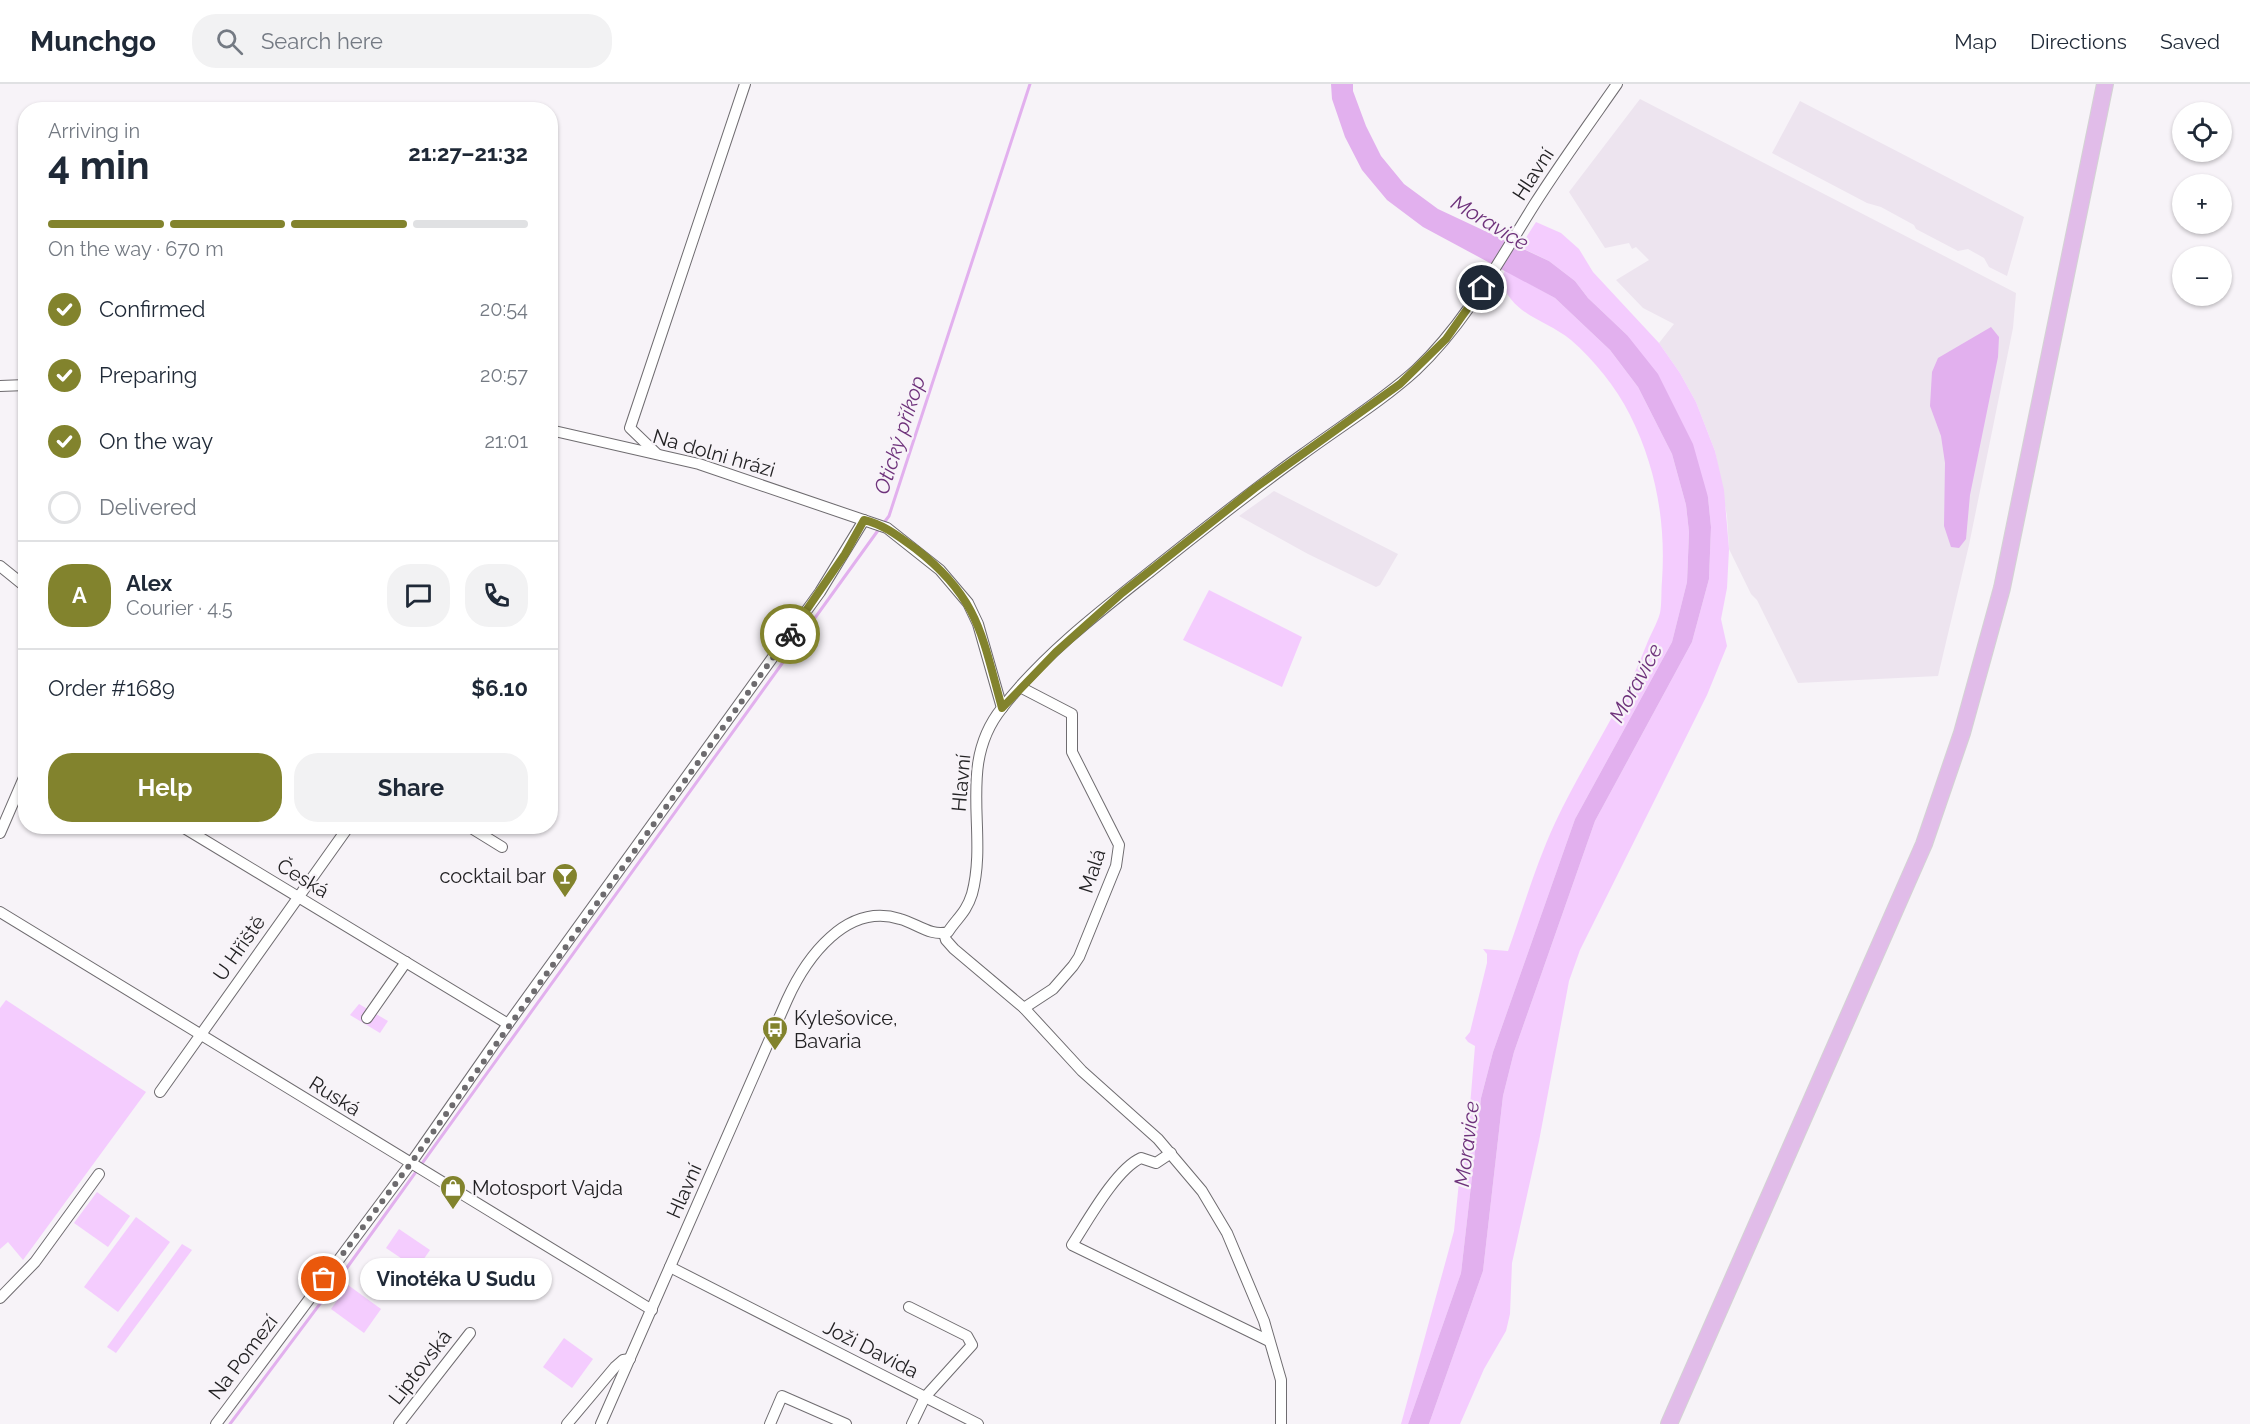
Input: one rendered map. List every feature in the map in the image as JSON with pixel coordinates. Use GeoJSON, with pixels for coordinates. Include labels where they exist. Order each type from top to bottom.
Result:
{"type":"FeatureCollection","features":[{"type":"Feature","properties":{"kind":"main road"},"geometry":{"type":"LineString","coordinates":[[1669,1424],[1924,844],[1962,733],[2002,588],[2106,84]]}},
{"type":"Feature","properties":{"kind":"street"},"geometry":{"type":"LineString","coordinates":[[657,454],[630,429],[745,84]]}},
{"type":"Feature","properties":{"kind":"street","name":"Hlavní"},"geometry":{"type":"LineString","coordinates":[[601,1424],[787,1000],[812,957],[839,930],[874,916],[898,918],[935,933],[948,932],[959,919],[972,894],[976,862],[977,764],[985,736],[1002,708],[1020,687],[1090,620],[1255,488],[1400,384],[1446,339],[1617,84]]}},
{"type":"Feature","properties":{"kind":"street"},"geometry":{"type":"LineString","coordinates":[[0,386],[18,385]]}},
{"type":"Feature","properties":{"kind":"street","name":"Na dolni hrázi"},"geometry":{"type":"LineString","coordinates":[[558,432],[699,464],[887,528],[940,570],[968,603],[978,624],[1002,708]]}},
{"type":"Feature","properties":{"kind":"street","name":"Na Pomezí"},"geometry":{"type":"LineString","coordinates":[[216,1424],[417,1167],[508,1024],[869,521]]}},
{"type":"Feature","properties":{"kind":"street"},"geometry":{"type":"LineString","coordinates":[[0,566],[18,581]]}},
{"type":"Feature","properties":{"kind":"street","name":"Malá"},"geometry":{"type":"LineString","coordinates":[[1020,687],[1072,714],[1072,752],[1119,845],[1116,866],[1079,957],[1053,989],[1024,1008]]}},
{"type":"Feature","properties":{"kind":"street"},"geometry":{"type":"LineString","coordinates":[[0,833],[18,792]]}},
{"type":"Feature","properties":{"kind":"street","name":"Česká"},"geometry":{"type":"LineString","coordinates":[[194,834],[508,1024]]}},
{"type":"Feature","properties":{"kind":"street","name":"U Hřiště"},"geometry":{"type":"LineString","coordinates":[[160,1092],[343,834]]}},
{"type":"Feature","properties":{"kind":"street"},"geometry":{"type":"LineString","coordinates":[[481,834],[502,847]]}},
{"type":"Feature","properties":{"kind":"street","name":"Ruská"},"geometry":{"type":"LineString","coordinates":[[0,912],[652,1310]]}},
{"type":"Feature","properties":{"kind":"street"},"geometry":{"type":"LineString","coordinates":[[944,933],[946,940],[1024,1008],[1082,1071],[1158,1138],[1202,1191],[1227,1233],[1263,1321],[1281,1380],[1281,1424]]}},
{"type":"Feature","properties":{"kind":"street"},"geometry":{"type":"LineString","coordinates":[[368,1018],[406,962]]}},
{"type":"Feature","properties":{"kind":"street"},"geometry":{"type":"LineString","coordinates":[[1170,1153],[1156,1162],[1141,1158],[1130,1165],[1110,1187],[1072,1245],[1269,1341]]}},
{"type":"Feature","properties":{"kind":"street"},"geometry":{"type":"LineString","coordinates":[[0,1298],[35,1262],[99,1174]]}},
{"type":"Feature","properties":{"kind":"street","name":"Joži Davida"},"geometry":{"type":"LineString","coordinates":[[670,1267],[925,1397],[972,1343],[968,1336],[909,1307]]}},
{"type":"Feature","properties":{"kind":"street","name":"Liptovská"},"geometry":{"type":"LineString","coordinates":[[399,1424],[470,1333]]}},
{"type":"Feature","properties":{"kind":"street","name":"Hlavní"},"geometry":{"type":"LineString","coordinates":[[567,1424],[574,1419],[583,1405],[618,1365],[630,1359]]}},
{"type":"Feature","properties":{"kind":"street"},"geometry":{"type":"LineString","coordinates":[[770,1424],[782,1396],[846,1424]]}},
{"type":"Feature","properties":{"kind":"street"},"geometry":{"type":"LineString","coordinates":[[912,1424],[925,1397],[978,1424]]}},
{"type":"Feature","properties":{"kind":"street"},"geometry":{"type":"LineString","coordinates":[[583,1405],[591,1402],[609,1408]]}},
{"type":"Feature","properties":{"kind":"shaded area"},"geometry":{"type":"Polygon","coordinates":[[[1331,84],[1353,84],[1353,91],[1366,126],[1381,156],[1404,184],[1438,209],[1549,261],[1575,281],[1588,298],[1627,335],[1658,374],[1693,444],[1708,497],[1711,527],[1709,579],[1692,642],[1595,821],[1514,1052],[1503,1096],[1483,1271],[1429,1424],[1408,1424],[1461,1273],[1481,1098],[1493,1052],[1575,819],[1672,642],[1687,582],[1689,532],[1686,505],[1672,454],[1638,387],[1610,350],[1555,298],[1423,227],[1387,200],[1362,170],[1345,137],[1332,99],[1331,84]]]}},
{"type":"Feature","properties":{"kind":"shaded area"},"geometry":{"type":"Polygon","coordinates":[[[1640,99],[2016,293],[2013,328],[1969,545],[1938,676],[1798,683],[1757,600],[1751,594],[1729,549],[1727,516],[1715,451],[1696,402],[1680,373],[1659,343],[1674,324],[1643,308],[1616,280],[1649,260],[1636,247],[1632,249],[1629,243],[1605,248],[1569,192],[1640,99]]]}},
{"type":"Feature","properties":{"kind":"shaded area"},"geometry":{"type":"Polygon","coordinates":[[[1800,101],[2024,217],[2007,276],[1989,267],[1984,258],[1968,249],[1958,251],[1881,207],[1867,203],[1772,153],[1800,101]]]}},
{"type":"Feature","properties":{"kind":"shaded area"},"geometry":{"type":"Polygon","coordinates":[[[1536,222],[1561,233],[1579,249],[1593,272],[1659,343],[1680,373],[1696,402],[1715,451],[1724,490],[1729,549],[1727,588],[1721,619],[1727,646],[1707,695],[1580,950],[1569,981],[1539,1141],[1512,1263],[1510,1314],[1506,1331],[1484,1369],[1460,1424],[1429,1424],[1483,1271],[1503,1096],[1514,1052],[1595,821],[1692,642],[1709,579],[1711,527],[1708,497],[1627,335],[1588,298],[1575,281],[1549,261],[1520,247],[1536,222]]]}},
{"type":"Feature","properties":{"kind":"shaded area"},"geometry":{"type":"Polygon","coordinates":[[[1505,270],[1555,298],[1610,350],[1638,387],[1672,454],[1686,505],[1689,532],[1687,582],[1672,642],[1575,819],[1493,1052],[1481,1098],[1461,1273],[1408,1424],[1401,1424],[1454,1231],[1475,1046],[1465,1038],[1470,1032],[1487,963],[1487,954],[1483,949],[1508,951],[1555,823],[1626,691],[1657,621],[1661,605],[1663,559],[1657,495],[1647,455],[1630,415],[1611,384],[1580,348],[1513,302],[1501,281],[1505,270]]]}},
{"type":"Feature","properties":{"kind":"shaded area"},"geometry":{"type":"Polygon","coordinates":[[[1991,327],[1999,337],[1998,357],[1970,495],[1966,539],[1959,548],[1951,547],[1944,526],[1945,463],[1941,436],[1930,406],[1932,372],[1938,358],[1991,327]]]}},
{"type":"Feature","properties":{"kind":"shaded area"},"geometry":{"type":"Polygon","coordinates":[[[1274,491],[1398,554],[1380,585],[1376,587],[1308,554],[1239,516],[1274,491]]]}},
{"type":"Feature","properties":{"kind":"shaded area"},"geometry":{"type":"Polygon","coordinates":[[[1209,590],[1302,637],[1282,687],[1183,640],[1209,590]]]}},
{"type":"Feature","properties":{"kind":"shaded area"},"geometry":{"type":"Polygon","coordinates":[[[6,1000],[146,1092],[23,1260],[8,1242],[0,1249],[0,1008],[6,1000]]]}},
{"type":"Feature","properties":{"kind":"shaded area"},"geometry":{"type":"Polygon","coordinates":[[[359,1004],[388,1021],[380,1033],[350,1015],[359,1004]]]}},
{"type":"Feature","properties":{"kind":"shaded area"},"geometry":{"type":"Polygon","coordinates":[[[97,1192],[130,1216],[108,1247],[74,1223],[97,1192]]]}},
{"type":"Feature","properties":{"kind":"shaded area"},"geometry":{"type":"Polygon","coordinates":[[[136,1217],[170,1242],[118,1312],[84,1287],[136,1217]]]}},
{"type":"Feature","properties":{"kind":"shaded area"},"geometry":{"type":"Polygon","coordinates":[[[399,1229],[430,1250],[417,1269],[386,1248],[399,1229]]]}},
{"type":"Feature","properties":{"kind":"shaded area"},"geometry":{"type":"Polygon","coordinates":[[[182,1244],[192,1250],[116,1353],[107,1347],[182,1244]]]}},
{"type":"Feature","properties":{"kind":"shaded area"},"geometry":{"type":"Polygon","coordinates":[[[348,1285],[381,1309],[364,1333],[331,1309],[348,1285]]]}},
{"type":"Feature","properties":{"kind":"shaded area"},"geometry":{"type":"Polygon","coordinates":[[[564,1338],[593,1359],[572,1388],[543,1367],[564,1338]]]}},
{"type":"Feature","properties":{"kind":"waterway","name":"Otický příkop"},"geometry":{"type":"LineString","coordinates":[[883,524],[889,516],[1030,84]]}},
{"type":"Feature","properties":{"kind":"waterway","name":"Otický příkop"},"geometry":{"type":"LineString","coordinates":[[230,1424],[346,1269],[879,529]]}},
{"type":"Feature","properties":{"kind":"way so far"},"geometry":{"type":"LineString","coordinates":[[324,1279],[411,1163],[790,634]]}},
{"type":"Feature","properties":{"kind":"place","name":"cocktail bar"},"geometry":{"type":"Point","coordinates":[565,899]}},
{"type":"Feature","properties":{"kind":"place","name":"Kylešovice, Bavaria"},"geometry":{"type":"Point","coordinates":[775,1052]}},
{"type":"Feature","properties":{"kind":"place","name":"Motosport Vajda"},"geometry":{"type":"Point","coordinates":[453,1211]}},
{"type":"Feature","properties":{"kind":"place","name":"Vinotéka U Sudu"},"geometry":{"type":"Point","coordinates":[324,1279]}},
{"type":"Feature","properties":{"kind":"route"},"geometry":{"type":"LineString","coordinates":[[790,634],[845,554],[864,520],[875,523],[887,528],[925,556],[962,594],[978,624],[1002,708],[1056,652],[1122,593],[1255,488],[1400,384],[1446,339],[1482,288]]}},
{"type":"Feature","properties":{"kind":"water label","name":"Moravice"},"geometry":{"type":"Point","coordinates":[1490,223]}},
{"type":"Feature","properties":{"kind":"water label","name":"Moravice"},"geometry":{"type":"Point","coordinates":[1636,683]}},
{"type":"Feature","properties":{"kind":"water label","name":"Moravice"},"geometry":{"type":"Point","coordinates":[1467,1144]}}]}
